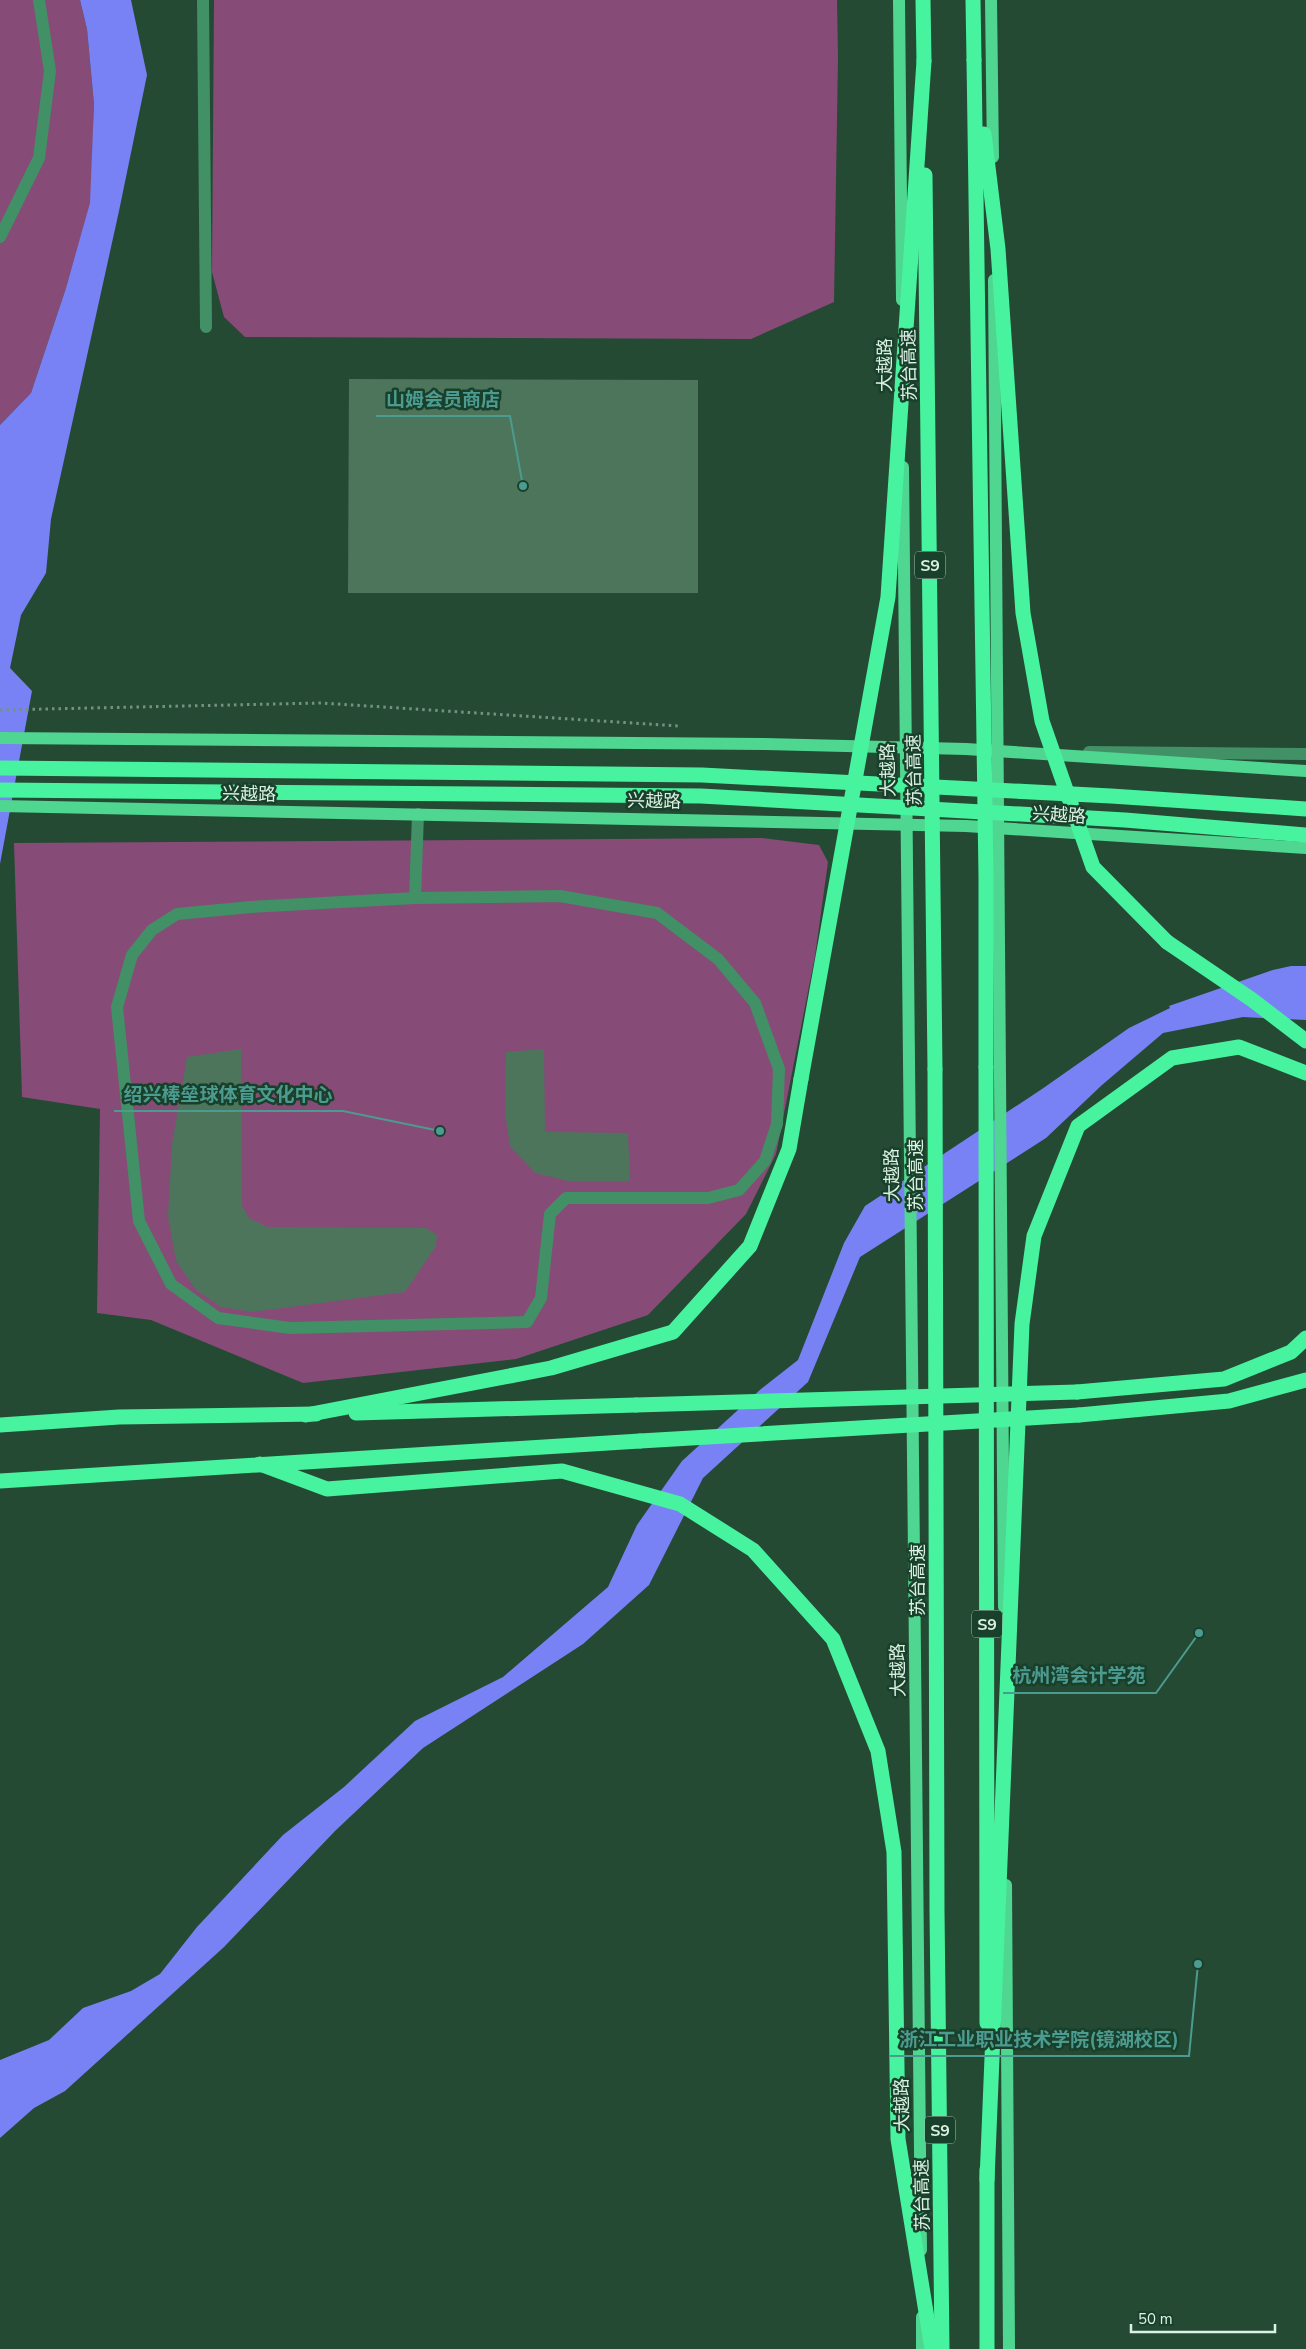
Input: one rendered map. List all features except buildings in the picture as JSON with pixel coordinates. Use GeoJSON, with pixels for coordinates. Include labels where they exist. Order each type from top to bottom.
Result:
{"type":"FeatureCollection","features":[{"type":"Feature","properties":{"kind":"highway","name":"苏台高速"},"geometry":{"type":"LineString","coordinates":[[923,0],[934,879],[937,1890],[942,2349]]}},
{"type":"Feature","properties":{"kind":"highway","name":"S9"},"geometry":{"type":"LineString","coordinates":[[973,0],[986,877],[987,2349]]}},
{"type":"Feature","properties":{"kind":"highway"},"geometry":{"type":"LineString","coordinates":[[974,60],[998,249],[1023,613],[1042,721],[1093,867],[1167,942],[1251,999],[1306,1041]]}},
{"type":"Feature","properties":{"kind":"highway"},"geometry":{"type":"LineString","coordinates":[[306,1415],[551,1368],[673,1332],[750,1246],[789,1149],[888,597],[924,61]]}},
{"type":"Feature","properties":{"kind":"highway"},"geometry":{"type":"LineString","coordinates":[[0,768],[702,775],[1111,796],[1306,809]]}},
{"type":"Feature","properties":{"kind":"highway"},"geometry":{"type":"LineString","coordinates":[[0,790],[702,796],[1125,820],[1306,835]]}},
{"type":"Feature","properties":{"kind":"highway"},"geometry":{"type":"LineString","coordinates":[[987,2180],[1022,1324],[1034,1236],[1078,1126],[1172,1058],[1238,1047],[1306,1073]]}},
{"type":"Feature","properties":{"kind":"highway"},"geometry":{"type":"LineString","coordinates":[[0,1425],[119,1417],[306,1415],[1076,1392],[1224,1379],[1291,1352],[1306,1338]]}},
{"type":"Feature","properties":{"kind":"highway"},"geometry":{"type":"LineString","coordinates":[[0,1481],[1079,1415],[1229,1402],[1306,1380]]}},
{"type":"Feature","properties":{"kind":"highway"},"geometry":{"type":"LineString","coordinates":[[260,1464],[327,1489],[562,1471],[680,1504],[753,1550],[833,1640],[878,1751],[894,1852],[898,2139],[932,2349]]}},
{"type":"Feature","properties":{"kind":"main road","name":"大越路"},"geometry":{"type":"LineString","coordinates":[[899,0],[922,2349]]}},
{"type":"Feature","properties":{"kind":"main road"},"geometry":{"type":"LineString","coordinates":[[991,0],[1010,2349]]}},
{"type":"Feature","properties":{"kind":"main road"},"geometry":{"type":"LineString","coordinates":[[0,738],[755,744],[997,751],[1306,771]]}},
{"type":"Feature","properties":{"kind":"main road","name":"兴越路"},"geometry":{"type":"LineString","coordinates":[[0,806],[906,825],[1306,848]]}},
{"type":"Feature","properties":{"kind":"street"},"geometry":{"type":"LineString","coordinates":[[0,237],[39,158],[50,71],[39,0]]}},
{"type":"Feature","properties":{"kind":"street"},"geometry":{"type":"LineString","coordinates":[[203,0],[206,328]]}},
{"type":"Feature","properties":{"kind":"street"},"geometry":{"type":"LineString","coordinates":[[997,751],[1306,754]]}},
{"type":"Feature","properties":{"kind":"street"},"geometry":{"type":"LineString","coordinates":[[415,898],[418,814]]}},
{"type":"Feature","properties":{"kind":"street"},"geometry":{"type":"LineString","coordinates":[[560,896],[657,913],[718,959],[755,1003],[779,1069],[777,1124],[765,1161],[739,1190],[708,1198],[566,1198],[550,1214],[541,1298],[527,1322],[290,1328],[218,1318],[171,1284],[139,1221],[117,1007],[132,954],[152,930],[177,914],[251,907],[415,898],[560,896]]}},
{"type":"Feature","properties":{"kind":"path"},"geometry":{"type":"LineString","coordinates":[[0,710],[321,703],[668,724],[687,727]]}},
{"type":"Feature","properties":{"kind":"shaded area"},"geometry":{"type":"Polygon","coordinates":[[[0,0],[80,0],[87,29],[94,104],[91,203],[66,288],[31,393],[0,425],[0,0]]]}},
{"type":"Feature","properties":{"kind":"shaded area"},"geometry":{"type":"Polygon","coordinates":[[[214,0],[837,0],[838,58],[834,302],[751,339],[245,337],[224,317],[212,272],[214,0]]]}},
{"type":"Feature","properties":{"kind":"shaded area"},"geometry":{"type":"Polygon","coordinates":[[[762,838],[819,845],[828,862],[815,956],[776,1154],[746,1214],[648,1315],[516,1359],[303,1383],[151,1320],[97,1313],[100,1109],[22,1097],[14,843],[762,838]]]}},
{"type":"Feature","properties":{"kind":"water"},"geometry":{"type":"Polygon","coordinates":[[[80,0],[131,0],[147,75],[51,519],[46,573],[21,615],[10,668],[32,691],[0,864],[0,425],[31,393],[66,288],[90,203],[94,104],[87,29],[80,0]]]}},
{"type":"Feature","properties":{"kind":"water"},"geometry":{"type":"Polygon","coordinates":[[[1291,966],[1306,966],[1306,1020],[1243,1017],[1163,1033],[1102,1085],[1046,1138],[860,1257],[808,1382],[703,1478],[649,1585],[583,1644],[423,1748],[335,1831],[224,1947],[65,2091],[34,2108],[0,2138],[0,2060],[49,2040],[83,2008],[131,1991],[160,1974],[197,1927],[283,1835],[344,1787],[415,1721],[503,1677],[608,1587],[637,1525],[682,1461],[761,1389],[798,1360],[844,1243],[865,1206],[1042,1089],[1129,1028],[1170,1008],[1169,1006],[1273,970],[1291,966]]]}},
{"type":"Feature","properties":{"kind":"place","name":"山姆会员商店"},"geometry":{"type":"Point","coordinates":[523,486]}},
{"type":"Feature","properties":{"kind":"place","name":"绍兴棒垒球体育文化中心"},"geometry":{"type":"Point","coordinates":[440,1131]}},
{"type":"Feature","properties":{"kind":"place","name":"杭州湾会计学苑"},"geometry":{"type":"Point","coordinates":[1199,1633]}},
{"type":"Feature","properties":{"kind":"place","name":"浙江工业职业技术学院(镜湖校区)"},"geometry":{"type":"Point","coordinates":[1198,1964]}}]}
